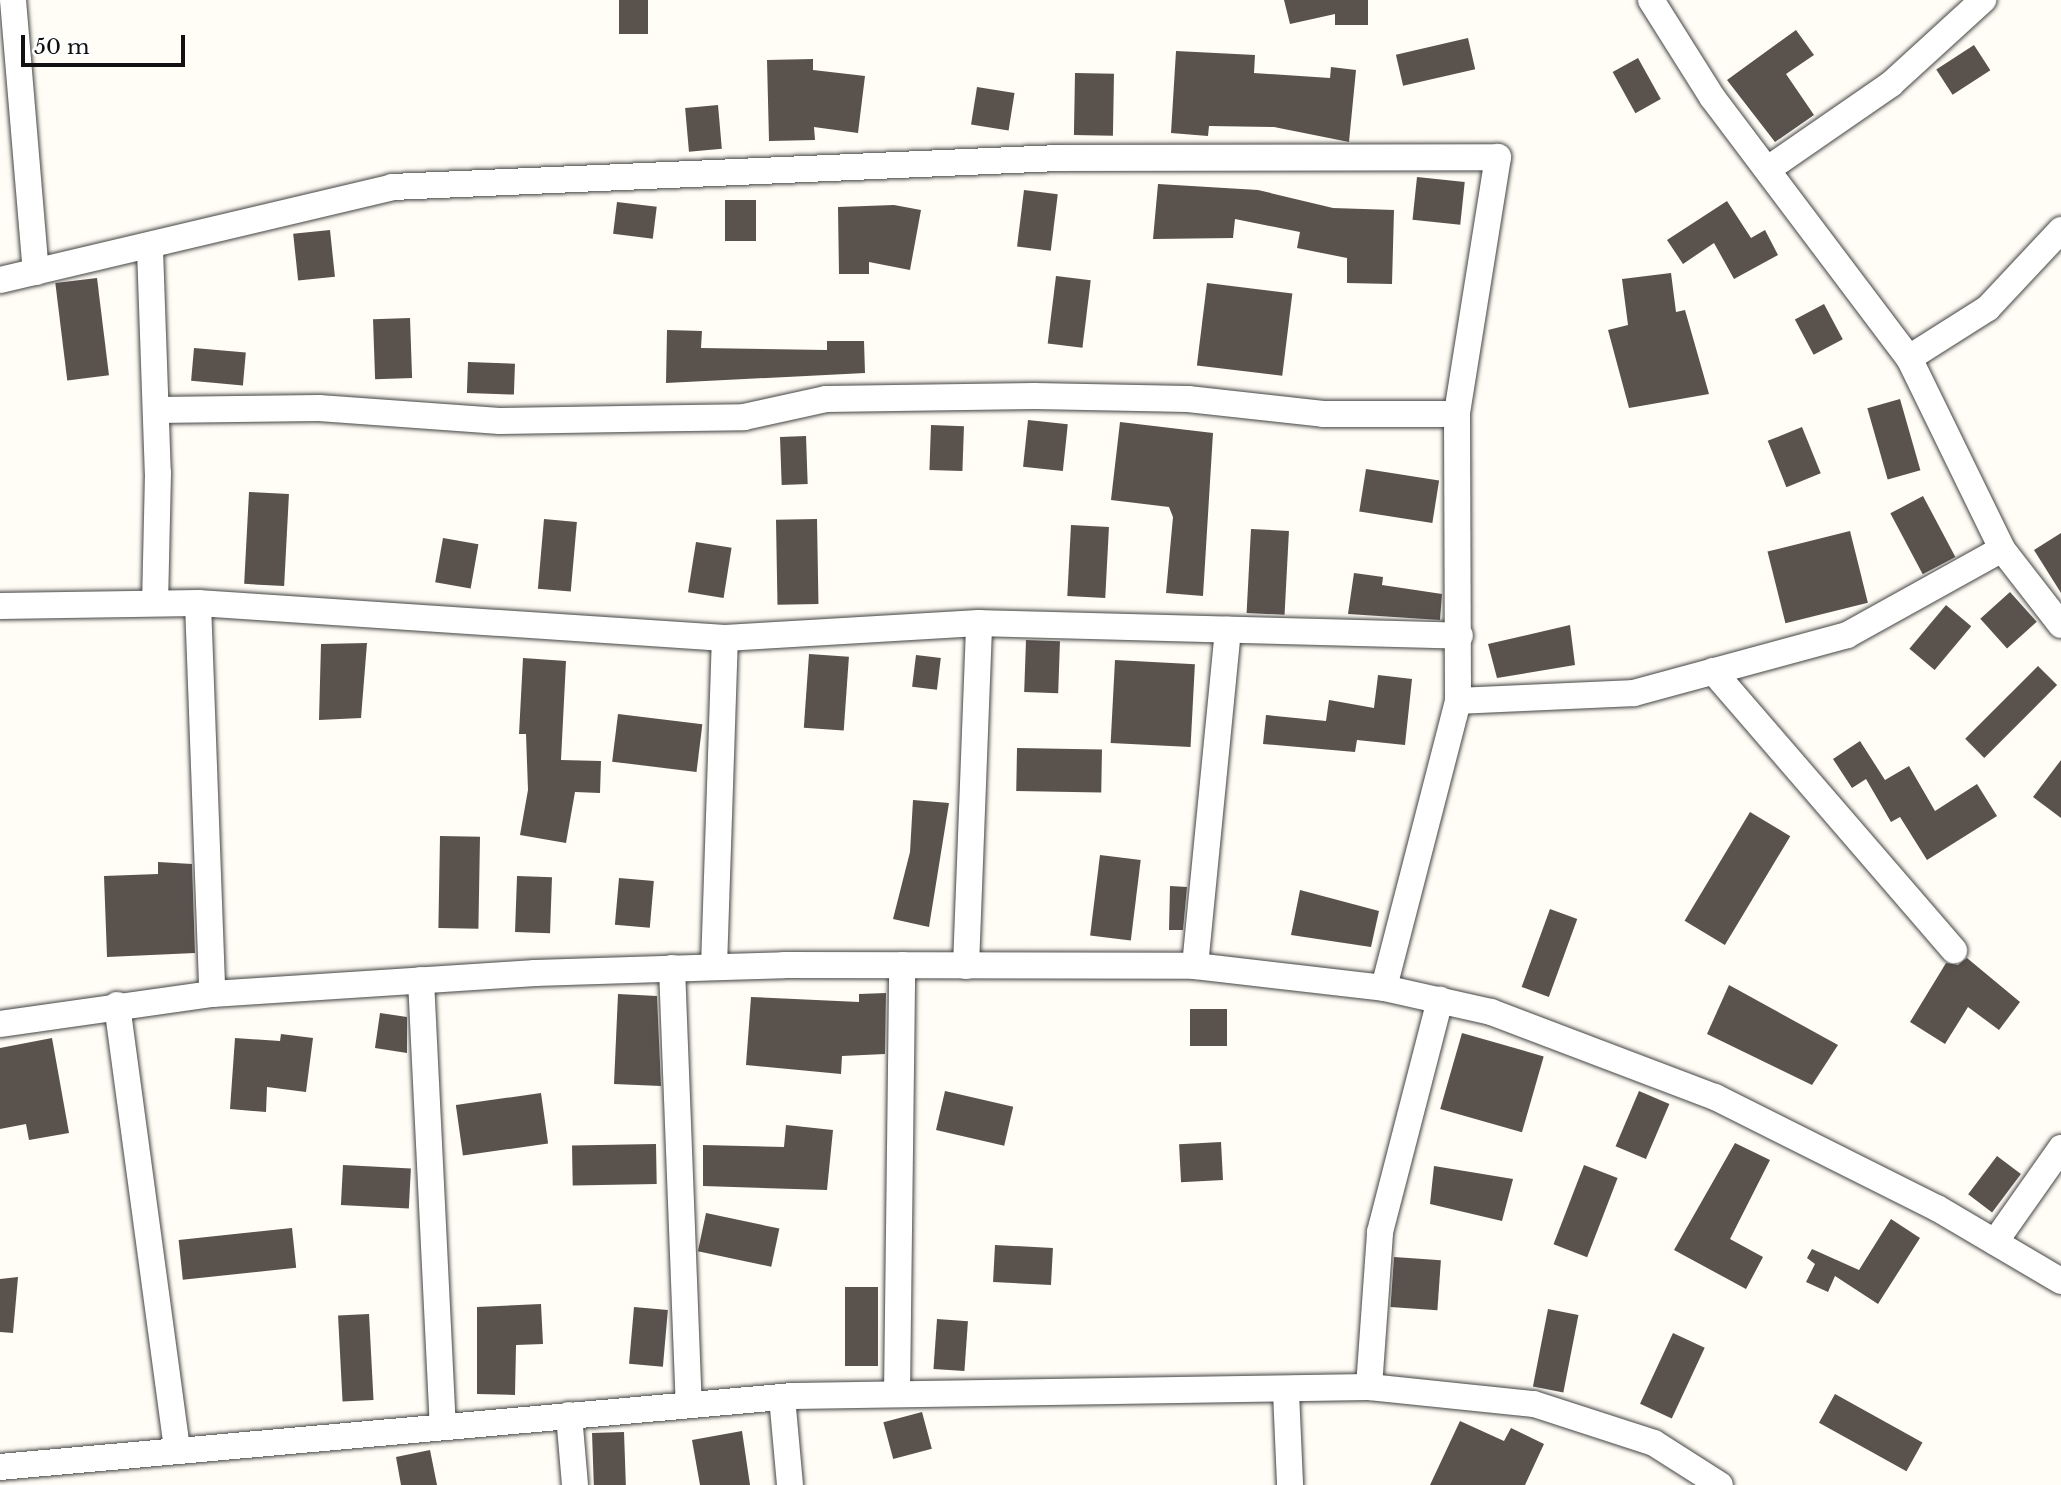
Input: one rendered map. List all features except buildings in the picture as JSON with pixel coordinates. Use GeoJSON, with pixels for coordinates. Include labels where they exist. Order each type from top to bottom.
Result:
{"type":"FeatureCollection","features":[{"type":"Feature","properties":{"kind":"street"},"geometry":{"type":"LineString","coordinates":[[13,0],[36,272]]}},
{"type":"Feature","properties":{"kind":"street"},"geometry":{"type":"LineString","coordinates":[[1651,0],[1712,97],[1909,358],[2002,549],[2061,625]]}},
{"type":"Feature","properties":{"kind":"street"},"geometry":{"type":"LineString","coordinates":[[1768,169],[1891,84],[1983,0]]}},
{"type":"Feature","properties":{"kind":"street"},"geometry":{"type":"LineString","coordinates":[[0,280],[150,249],[392,187],[1059,158],[1498,157],[1457,414],[1460,636],[1458,701],[1384,988]]}},
{"type":"Feature","properties":{"kind":"street"},"geometry":{"type":"LineString","coordinates":[[1909,358],[1988,308],[2061,230]]}},
{"type":"Feature","properties":{"kind":"street"},"geometry":{"type":"LineString","coordinates":[[150,249],[156,410],[155,602]]}},
{"type":"Feature","properties":{"kind":"street"},"geometry":{"type":"LineString","coordinates":[[156,410],[319,408],[500,421],[717,418],[825,399],[1034,396],[1188,400],[1324,414],[1457,414]]}},
{"type":"Feature","properties":{"kind":"street"},"geometry":{"type":"LineString","coordinates":[[1458,701],[1634,693],[1847,635],[2002,549]]}},
{"type":"Feature","properties":{"kind":"street"},"geometry":{"type":"LineString","coordinates":[[0,606],[198,603],[725,638],[979,623],[1460,636]]}},
{"type":"Feature","properties":{"kind":"street"},"geometry":{"type":"LineString","coordinates":[[198,603],[212,994]]}},
{"type":"Feature","properties":{"kind":"street"},"geometry":{"type":"LineString","coordinates":[[966,965],[979,623]]}},
{"type":"Feature","properties":{"kind":"street"},"geometry":{"type":"LineString","coordinates":[[1195,966],[1228,630]]}},
{"type":"Feature","properties":{"kind":"street"},"geometry":{"type":"LineString","coordinates":[[714,967],[725,638]]}},
{"type":"Feature","properties":{"kind":"street"},"geometry":{"type":"LineString","coordinates":[[1713,671],[1954,950]]}},
{"type":"Feature","properties":{"kind":"street"},"geometry":{"type":"LineString","coordinates":[[897,1394],[902,965]]}},
{"type":"Feature","properties":{"kind":"street"},"geometry":{"type":"LineString","coordinates":[[0,1024],[117,1005],[212,994],[421,980],[672,968],[902,965],[1195,966],[1384,988],[1490,1012],[1715,1097],[1995,1242],[2061,1281]]}},
{"type":"Feature","properties":{"kind":"street"},"geometry":{"type":"LineString","coordinates":[[672,968],[689,1405]]}},
{"type":"Feature","properties":{"kind":"street"},"geometry":{"type":"LineString","coordinates":[[421,980],[443,1426]]}},
{"type":"Feature","properties":{"kind":"street"},"geometry":{"type":"LineString","coordinates":[[1369,1387],[1380,1232],[1440,1000]]}},
{"type":"Feature","properties":{"kind":"street"},"geometry":{"type":"LineString","coordinates":[[117,1005],[177,1450]]}},
{"type":"Feature","properties":{"kind":"street"},"geometry":{"type":"LineString","coordinates":[[1995,1242],[2061,1148]]}},
{"type":"Feature","properties":{"kind":"street"},"geometry":{"type":"LineString","coordinates":[[0,1467],[782,1397],[1286,1392],[1369,1387],[1535,1404],[1654,1443],[1720,1485]]}},
{"type":"Feature","properties":{"kind":"street"},"geometry":{"type":"LineString","coordinates":[[1286,1392],[1290,1485]]}},
{"type":"Feature","properties":{"kind":"street"},"geometry":{"type":"LineString","coordinates":[[782,1397],[790,1485]]}},
{"type":"Feature","properties":{"kind":"street"},"geometry":{"type":"LineString","coordinates":[[569,1415],[575,1485]]}}]}
